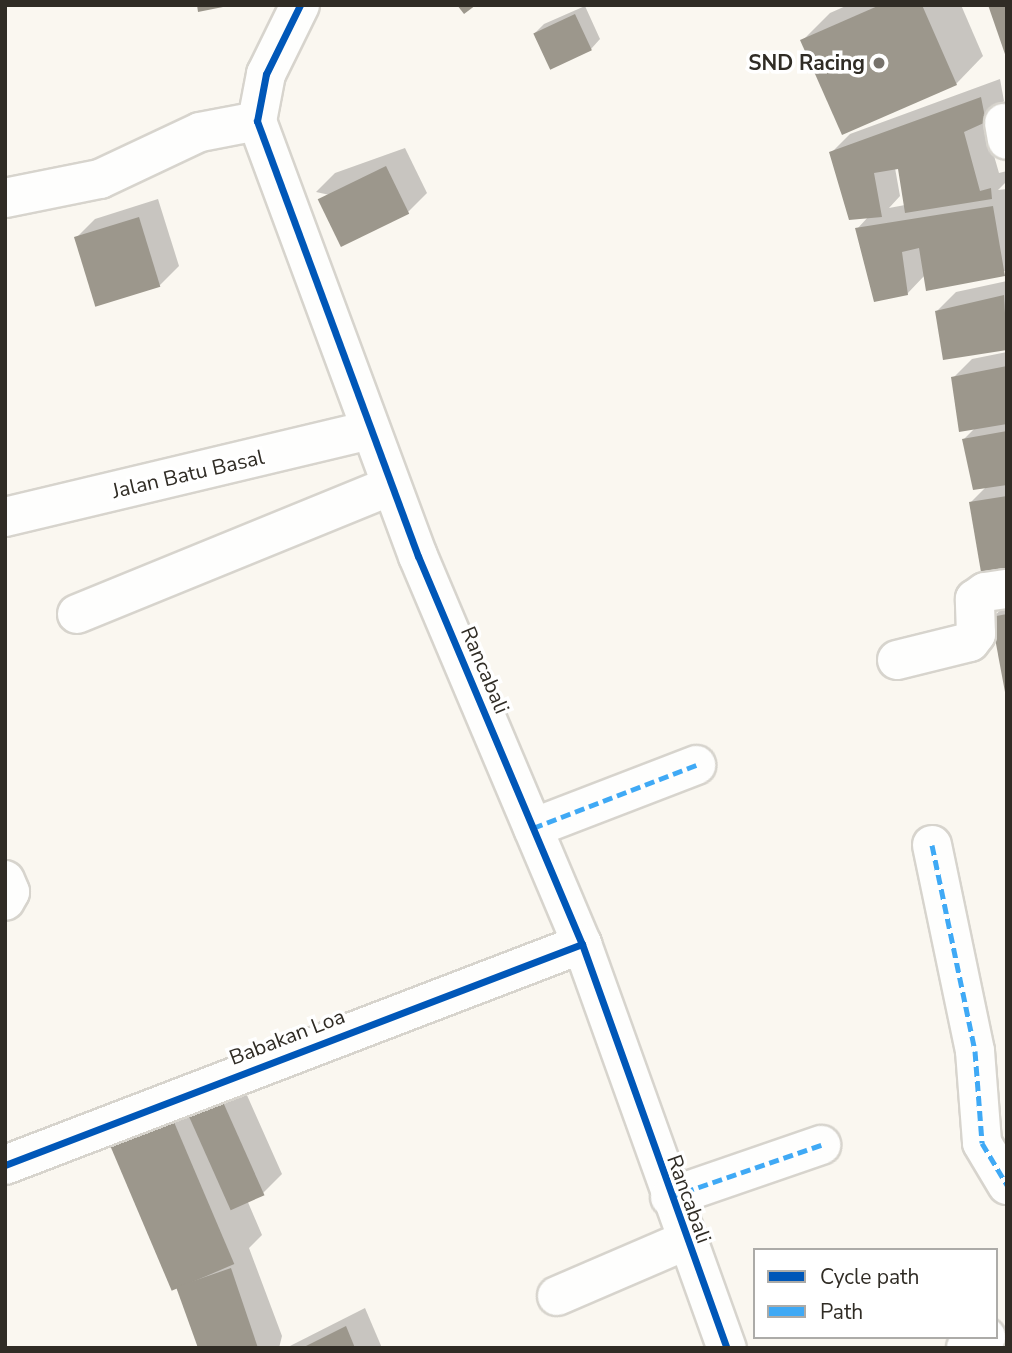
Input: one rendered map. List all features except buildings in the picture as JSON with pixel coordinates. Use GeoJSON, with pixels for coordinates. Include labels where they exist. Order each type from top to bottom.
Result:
{"type":"FeatureCollection","features":[{"type":"Feature","properties":{"kind":"street"},"geometry":{"type":"LineString","coordinates":[[5,198],[100,179],[200,132],[257,121],[266,74],[300,5]]}},
{"type":"Feature","properties":{"kind":"street","name":"Rancabali"},"geometry":{"type":"LineString","coordinates":[[257,121],[391,486],[582,944],[685,1241],[727,1348]]}},
{"type":"Feature","properties":{"kind":"street","name":"Jalan Batu Basal"},"geometry":{"type":"LineString","coordinates":[[5,517],[370,430]]}},
{"type":"Feature","properties":{"kind":"street"},"geometry":{"type":"LineString","coordinates":[[77,614],[391,486]]}},
{"type":"Feature","properties":{"kind":"street"},"geometry":{"type":"LineString","coordinates":[[897,660],[970,642],[976,634],[975,600],[985,592],[1007,589]]}},
{"type":"Feature","properties":{"kind":"street"},"geometry":{"type":"LineString","coordinates":[[533,828],[696,765]]}},
{"type":"Feature","properties":{"kind":"street"},"geometry":{"type":"LineString","coordinates":[[932,845],[975,1051],[982,1143],[1007,1185]]}},
{"type":"Feature","properties":{"kind":"street"},"geometry":{"type":"LineString","coordinates":[[5,880],[10,892],[5,901]]}},
{"type":"Feature","properties":{"kind":"street","name":"Babakan Loa"},"geometry":{"type":"LineString","coordinates":[[5,1165],[582,944]]}},
{"type":"Feature","properties":{"kind":"street"},"geometry":{"type":"LineString","coordinates":[[670,1197],[821,1145]]}},
{"type":"Feature","properties":{"kind":"street"},"geometry":{"type":"LineString","coordinates":[[557,1296],[685,1241]]}},
{"type":"Feature","properties":{"kind":"street"},"geometry":{"type":"LineString","coordinates":[[966,1348],[982,1339]]}},
{"type":"Feature","properties":{"kind":"marked path"},"geometry":{"type":"LineString","coordinates":[[533,828],[696,765]]}},
{"type":"Feature","properties":{"kind":"marked path"},"geometry":{"type":"LineString","coordinates":[[932,845],[975,1051],[982,1143],[1007,1185]]}},
{"type":"Feature","properties":{"kind":"marked path"},"geometry":{"type":"LineString","coordinates":[[670,1197],[821,1145]]}},
{"type":"Feature","properties":{"kind":"cycle path"},"geometry":{"type":"LineString","coordinates":[[300,5],[266,74],[257,121],[418,556],[582,944],[727,1348]]}},
{"type":"Feature","properties":{"kind":"cycle path"},"geometry":{"type":"LineString","coordinates":[[5,1165],[582,944]]}},
{"type":"Feature","properties":{"kind":"place","name":"SND Racing"},"geometry":{"type":"Point","coordinates":[879,63]}}]}
